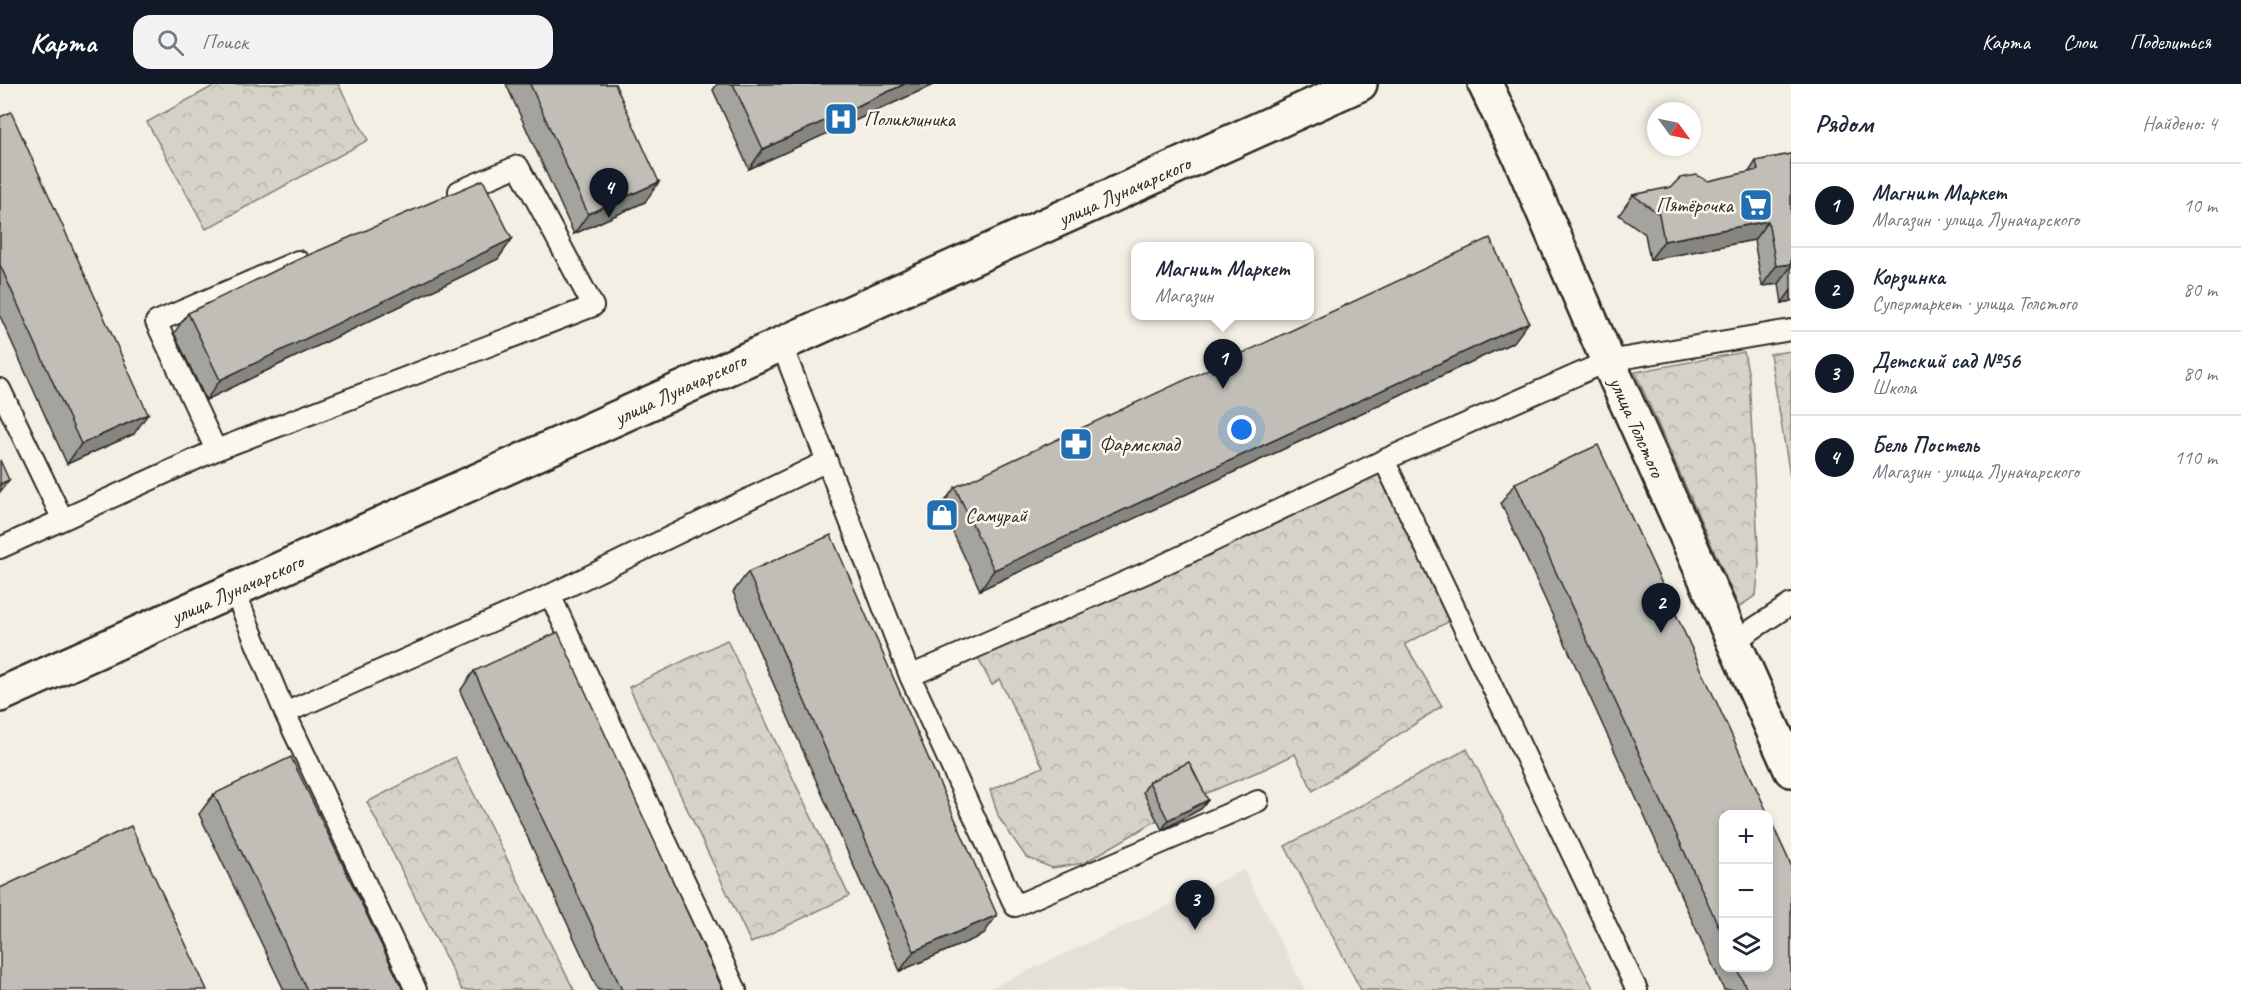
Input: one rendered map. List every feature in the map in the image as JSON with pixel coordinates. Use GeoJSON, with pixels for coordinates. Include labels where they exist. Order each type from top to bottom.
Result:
{"type":"FeatureCollection","features":[{"type":"Feature","properties":{"kind":"main road","name":"улица Луначарского"},"geometry":{"type":"LineString","coordinates":[[0,695],[1360,84]]}},
{"type":"Feature","properties":{"kind":"main road","name":"улица Толстого"},"geometry":{"type":"LineString","coordinates":[[1485,84],[1518,153],[1608,361],[1791,770]]}},
{"type":"Feature","properties":{"kind":"lane"},"geometry":{"type":"LineString","coordinates":[[0,548],[216,450],[594,306],[518,166],[442,199]]}},
{"type":"Feature","properties":{"kind":"lane"},"geometry":{"type":"LineString","coordinates":[[216,450],[156,322],[312,255]]}},
{"type":"Feature","properties":{"kind":"lane"},"geometry":{"type":"LineString","coordinates":[[910,676],[1148,572],[1384,460],[1608,361],[1791,330]]}},
{"type":"Feature","properties":{"kind":"lane"},"geometry":{"type":"LineString","coordinates":[[781,343],[910,676],[1015,906],[1258,801]]}},
{"type":"Feature","properties":{"kind":"lane"},"geometry":{"type":"LineString","coordinates":[[0,390],[62,518]]}},
{"type":"Feature","properties":{"kind":"lane"},"geometry":{"type":"LineString","coordinates":[[1384,460],[1637,990]]}},
{"type":"Feature","properties":{"kind":"lane"},"geometry":{"type":"LineString","coordinates":[[285,713],[550,595],[827,461]]}},
{"type":"Feature","properties":{"kind":"lane"},"geometry":{"type":"LineString","coordinates":[[234,590],[285,713],[416,990]]}},
{"type":"Feature","properties":{"kind":"lane"},"geometry":{"type":"LineString","coordinates":[[550,595],[736,990]]}},
{"type":"Feature","properties":{"kind":"lane"},"geometry":{"type":"LineString","coordinates":[[1733,642],[1791,604]]}},
{"type":"Feature","properties":{"kind":"shaded area"},"geometry":{"type":"Polygon","coordinates":[[[1244,870],[1305,990],[987,990],[1244,870]]]}},
{"type":"Feature","properties":{"kind":"green space"},"geometry":{"type":"Polygon","coordinates":[[[217,84],[338,84],[368,140],[206,229],[147,122],[217,84]]]}},
{"type":"Feature","properties":{"kind":"green space"},"geometry":{"type":"Polygon","coordinates":[[[1791,351],[1791,483],[1770,354],[1791,351]]]}},
{"type":"Feature","properties":{"kind":"green space"},"geometry":{"type":"Polygon","coordinates":[[[1744,352],[1749,377],[1759,565],[1756,595],[1739,607],[1635,372],[1744,352]]]}},
{"type":"Feature","properties":{"kind":"green space"},"geometry":{"type":"Polygon","coordinates":[[[1378,473],[1450,621],[1405,644],[1442,706],[1313,791],[1295,754],[1195,798],[1084,863],[1052,868],[1026,857],[999,818],[990,790],[1043,767],[999,679],[992,685],[978,658],[1378,473]]]}},
{"type":"Feature","properties":{"kind":"green space"},"geometry":{"type":"Polygon","coordinates":[[[727,640],[849,896],[751,943],[629,687],[727,640]]]}},
{"type":"Feature","properties":{"kind":"green space"},"geometry":{"type":"Polygon","coordinates":[[[1467,749],[1594,990],[1361,990],[1285,846],[1467,749]]]}},
{"type":"Feature","properties":{"kind":"green space"},"geometry":{"type":"Polygon","coordinates":[[[455,757],[574,990],[462,990],[367,802],[455,757]]]}},
{"type":"Feature","properties":{"kind":"building"},"geometry":{"type":"Polygon","coordinates":[[[530,84],[615,84],[659,182],[588,214],[530,84]]]}},
{"type":"Feature","properties":{"kind":"building"},"geometry":{"type":"Polygon","coordinates":[[[733,84],[905,84],[763,149],[733,84]]]}},
{"type":"Feature","properties":{"kind":"building"},"geometry":{"type":"Polygon","coordinates":[[[11,112],[148,414],[81,444],[0,265],[0,117],[11,112]]]}},
{"type":"Feature","properties":{"kind":"building"},"geometry":{"type":"Polygon","coordinates":[[[1791,154],[1791,264],[1776,266],[1768,221],[1664,241],[1659,214],[1633,195],[1671,187],[1680,178],[1697,175],[1708,181],[1758,170],[1756,161],[1791,154]]]}},
{"type":"Feature","properties":{"kind":"building"},"geometry":{"type":"Polygon","coordinates":[[[483,180],[512,239],[220,380],[188,313],[297,260],[483,180]]]}},
{"type":"Feature","properties":{"kind":"building"},"geometry":{"type":"Polygon","coordinates":[[[1490,238],[1529,322],[994,570],[955,487],[1490,238]]]}},
{"type":"Feature","properties":{"kind":"building"},"geometry":{"type":"Polygon","coordinates":[[[1598,445],[1766,810],[1719,810],[1719,927],[1515,483],[1598,445]]]}},
{"type":"Feature","properties":{"kind":"building"},"geometry":{"type":"Polygon","coordinates":[[[0,460],[9,480],[0,484],[0,460]]]}},
{"type":"Feature","properties":{"kind":"building"},"geometry":{"type":"Polygon","coordinates":[[[831,535],[997,915],[914,951],[748,572],[831,535]]]}},
{"type":"Feature","properties":{"kind":"building"},"geometry":{"type":"Polygon","coordinates":[[[558,632],[723,990],[622,990],[474,671],[558,632]]]}},
{"type":"Feature","properties":{"kind":"building"},"geometry":{"type":"Polygon","coordinates":[[[291,757],[403,990],[307,990],[214,794],[291,757]]]}},
{"type":"Feature","properties":{"kind":"building"},"geometry":{"type":"Polygon","coordinates":[[[1189,762],[1208,800],[1168,820],[1149,782],[1189,762]]]}},
{"type":"Feature","properties":{"kind":"building"},"geometry":{"type":"Polygon","coordinates":[[[131,826],[207,990],[0,990],[0,888],[131,826]]]}},
{"type":"Feature","properties":{"kind":"building"},"geometry":{"type":"Polygon","coordinates":[[[1773,826],[1791,865],[1791,990],[1747,990],[1739,972],[1773,972],[1773,826]]]}},
{"type":"Feature","properties":{"kind":"place","name":"Поликлиника"},"geometry":{"type":"Point","coordinates":[841,119]}},
{"type":"Feature","properties":{"kind":"place","name":"Пятёрочка"},"geometry":{"type":"Point","coordinates":[1756,205]}},
{"type":"Feature","properties":{"kind":"place","name":"Бель Постель"},"geometry":{"type":"Point","coordinates":[609,218]}},
{"type":"Feature","properties":{"kind":"place","name":"Магнит Маркет"},"geometry":{"type":"Point","coordinates":[1223,389]}},
{"type":"Feature","properties":{"kind":"place","name":"Фармсклад"},"geometry":{"type":"Point","coordinates":[1076,444]}},
{"type":"Feature","properties":{"kind":"place","name":"Самурай"},"geometry":{"type":"Point","coordinates":[942,515]}},
{"type":"Feature","properties":{"kind":"place","name":"Корзинка"},"geometry":{"type":"Point","coordinates":[1661,633]}},
{"type":"Feature","properties":{"kind":"place","name":"Детский сад №56"},"geometry":{"type":"Point","coordinates":[1195,930]}}]}
